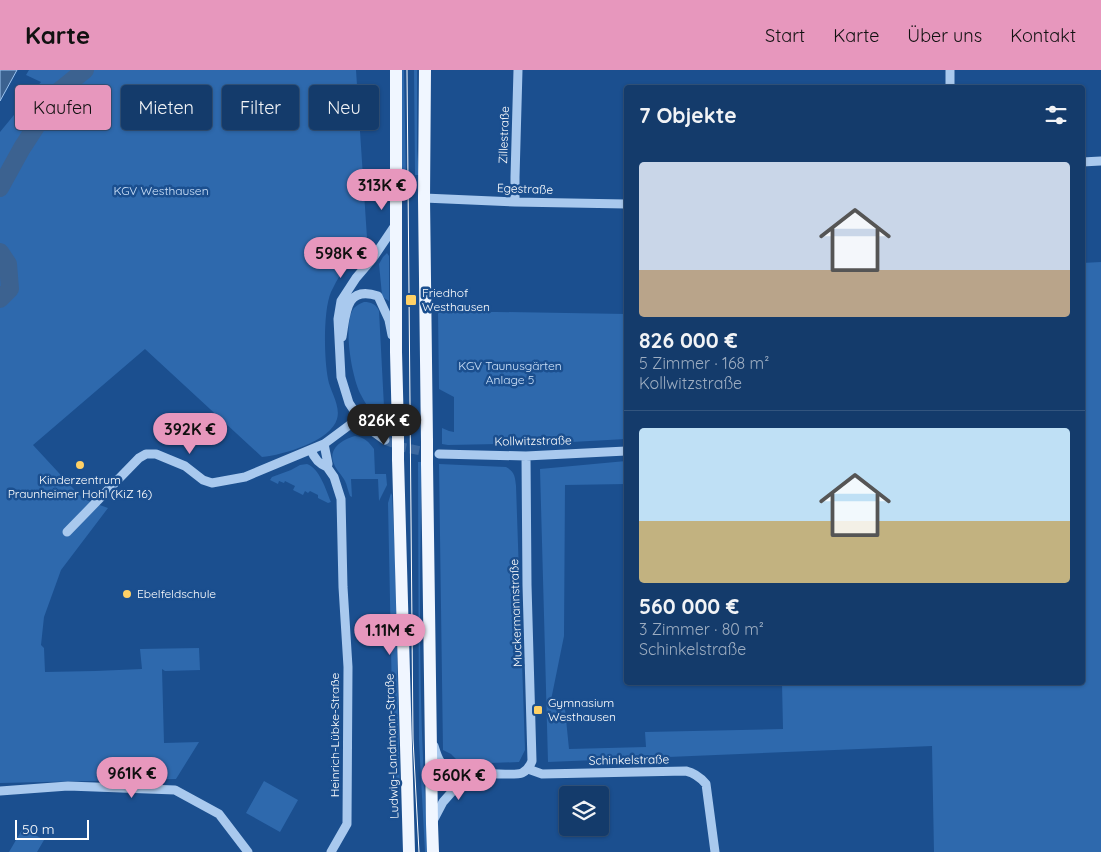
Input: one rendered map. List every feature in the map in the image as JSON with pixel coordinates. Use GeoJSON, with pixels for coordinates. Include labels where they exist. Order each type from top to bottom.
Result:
{"type":"FeatureCollection","features":[{"type":"Feature","properties":{"kind":"main road","name":"Ludwig-Landmann-Straße"},"geometry":{"type":"LineString","coordinates":[[396,70],[396,352],[409,852]]}},
{"type":"Feature","properties":{"kind":"main road"},"geometry":{"type":"LineString","coordinates":[[425,70],[424,198],[427,463],[434,852]]}},
{"type":"Feature","properties":{"kind":"street","name":"Zillestraße"},"geometry":{"type":"LineString","coordinates":[[515,202],[518,70]]}},
{"type":"Feature","properties":{"kind":"street"},"geometry":{"type":"LineString","coordinates":[[950,70],[950,85]]}},
{"type":"Feature","properties":{"kind":"street"},"geometry":{"type":"LineString","coordinates":[[1085,162],[1101,161]]}},
{"type":"Feature","properties":{"kind":"street","name":"Egestraße"},"geometry":{"type":"LineString","coordinates":[[424,198],[624,204]]}},
{"type":"Feature","properties":{"kind":"street"},"geometry":{"type":"LineString","coordinates":[[385,440],[359,418],[349,403],[341,377],[338,319],[341,301],[396,224]]}},
{"type":"Feature","properties":{"kind":"street"},"geometry":{"type":"LineString","coordinates":[[340,352],[348,305],[352,298],[360,293],[378,296],[389,320],[396,352]]}},
{"type":"Feature","properties":{"kind":"street"},"geometry":{"type":"LineString","coordinates":[[67,532],[139,458],[146,454],[156,454],[175,461],[203,480],[212,483],[245,477],[311,450],[324,444],[359,418]]}},
{"type":"Feature","properties":{"kind":"street","name":"Heinrich-Lübke-Straße"},"geometry":{"type":"LineString","coordinates":[[324,444],[328,467],[334,477],[341,499],[348,668],[347,824],[331,852]]}},
{"type":"Feature","properties":{"kind":"street","name":"Heinrich-Lübke-Straße"},"geometry":{"type":"LineString","coordinates":[[311,450],[318,462],[328,467]]}},
{"type":"Feature","properties":{"kind":"street","name":"Kollwitzstraße"},"geometry":{"type":"LineString","coordinates":[[439,454],[526,456],[624,451]]}},
{"type":"Feature","properties":{"kind":"street","name":"Muckermannstraße"},"geometry":{"type":"LineString","coordinates":[[526,456],[527,584],[533,749],[532,761],[528,769]]}},
{"type":"Feature","properties":{"kind":"street","name":"Schinkelstraße"},"geometry":{"type":"LineString","coordinates":[[431,738],[440,762],[449,770],[501,774],[521,774],[528,769],[542,774],[686,771],[695,773],[706,784],[715,852]]}},
{"type":"Feature","properties":{"kind":"street","name":"Schinkelstraße"},"geometry":{"type":"LineString","coordinates":[[432,824],[443,802],[454,788],[458,784],[481,773]]}},
{"type":"Feature","properties":{"kind":"street"},"geometry":{"type":"LineString","coordinates":[[0,791],[68,786],[175,790],[219,814],[248,852]]}},
{"type":"Feature","properties":{"kind":"green space","name":"KGV Westhausen"},"geometry":{"type":"Polygon","coordinates":[[[29,70],[356,70],[357,85],[309,85],[309,130],[360,130],[367,238],[331,292],[325,322],[328,379],[338,409],[337,419],[333,427],[326,434],[305,446],[262,457],[145,349],[33,445],[83,499],[108,508],[61,570],[44,617],[41,645],[44,648],[45,672],[142,669],[140,649],[199,648],[200,670],[165,671],[162,669],[164,743],[199,742],[176,779],[0,783],[0,132],[15,114],[15,130],[111,130],[111,85],[39,85],[41,82],[26,75],[29,70]]]}},
{"type":"Feature","properties":{"kind":"green space"},"geometry":{"type":"Polygon","coordinates":[[[401,70],[404,70],[406,181],[400,181],[401,70]]]}},
{"type":"Feature","properties":{"kind":"green space"},"geometry":{"type":"Polygon","coordinates":[[[414,70],[417,70],[417,149],[419,175],[415,175],[414,70]]]}},
{"type":"Feature","properties":{"kind":"green space"},"geometry":{"type":"Polygon","coordinates":[[[387,253],[389,256],[389,301],[382,295],[379,264],[387,253]]]}},
{"type":"Feature","properties":{"kind":"green space"},"geometry":{"type":"Polygon","coordinates":[[[1101,262],[1101,852],[934,852],[932,746],[548,762],[540,469],[624,461],[624,484],[565,485],[564,636],[550,705],[565,709],[569,749],[646,747],[645,732],[783,729],[782,685],[1085,685],[1085,263],[1101,262]]]}},
{"type":"Feature","properties":{"kind":"green space"},"geometry":{"type":"Polygon","coordinates":[[[364,302],[373,304],[379,311],[385,426],[363,399],[354,377],[349,338],[350,315],[354,308],[364,302]]]}},
{"type":"Feature","properties":{"kind":"green space","name":"KGV Taunusgärten Anlage 5"},"geometry":{"type":"Polygon","coordinates":[[[438,311],[624,314],[624,439],[553,443],[442,444],[442,428],[454,432],[454,397],[439,389],[438,311]]]}},
{"type":"Feature","properties":{"kind":"green space"},"geometry":{"type":"Polygon","coordinates":[[[355,436],[366,440],[374,449],[375,474],[386,474],[387,485],[379,501],[378,479],[351,479],[352,497],[332,459],[334,449],[341,442],[355,436]]]}},
{"type":"Feature","properties":{"kind":"green space"},"geometry":{"type":"Polygon","coordinates":[[[418,462],[422,462],[420,657],[425,804],[429,852],[425,852],[419,741],[418,462]]]}},
{"type":"Feature","properties":{"kind":"green space"},"geometry":{"type":"Polygon","coordinates":[[[307,464],[316,470],[331,502],[328,503],[318,498],[318,495],[310,491],[308,493],[305,491],[303,495],[293,490],[295,486],[285,481],[284,483],[279,481],[278,484],[270,480],[272,477],[307,464]]]}},
{"type":"Feature","properties":{"kind":"green space"},"geometry":{"type":"Polygon","coordinates":[[[439,464],[506,467],[515,477],[525,750],[519,762],[461,764],[451,754],[443,750],[439,464]]]}},
{"type":"Feature","properties":{"kind":"green space"},"geometry":{"type":"Polygon","coordinates":[[[391,493],[395,554],[400,799],[398,804],[394,794],[388,503],[391,493]]]}},
{"type":"Feature","properties":{"kind":"green space"},"geometry":{"type":"Polygon","coordinates":[[[264,781],[298,800],[280,832],[246,813],[264,781]]]}},
{"type":"Feature","properties":{"kind":"green space"},"geometry":{"type":"Polygon","coordinates":[[[23,828],[44,840],[37,852],[9,852],[23,828]]]}},
{"type":"Feature","properties":{"kind":"shaded area"},"geometry":{"type":"Polygon","coordinates":[[[0,70],[17,70],[0,101],[0,70]]]}},
{"type":"Feature","properties":{"kind":"waterway"},"geometry":{"type":"LineString","coordinates":[[0,188],[22,148],[59,91],[85,70]]}},
{"type":"Feature","properties":{"kind":"waterway"},"geometry":{"type":"LineString","coordinates":[[0,252],[8,264],[10,289],[0,299]]}},
{"type":"Feature","properties":{"kind":"tunnel"},"geometry":{"type":"LineString","coordinates":[[385,440],[402,447],[431,453]]}},
{"type":"Feature","properties":{"kind":"tram line"},"geometry":{"type":"LineString","coordinates":[[407,70],[413,739],[419,852]]}},
{"type":"Feature","properties":{"kind":"place","name":"Friedhof Westhausen"},"geometry":{"type":"Point","coordinates":[411,300]}},
{"type":"Feature","properties":{"kind":"place","name":"Kinderzentrum Praunheimer Hohl (KiZ 16)"},"geometry":{"type":"Point","coordinates":[80,465]}},
{"type":"Feature","properties":{"kind":"place","name":"Ebelfeldschule"},"geometry":{"type":"Point","coordinates":[127,594]}},
{"type":"Feature","properties":{"kind":"place","name":"Gymnasium Westhausen"},"geometry":{"type":"Point","coordinates":[538,710]}}]}
